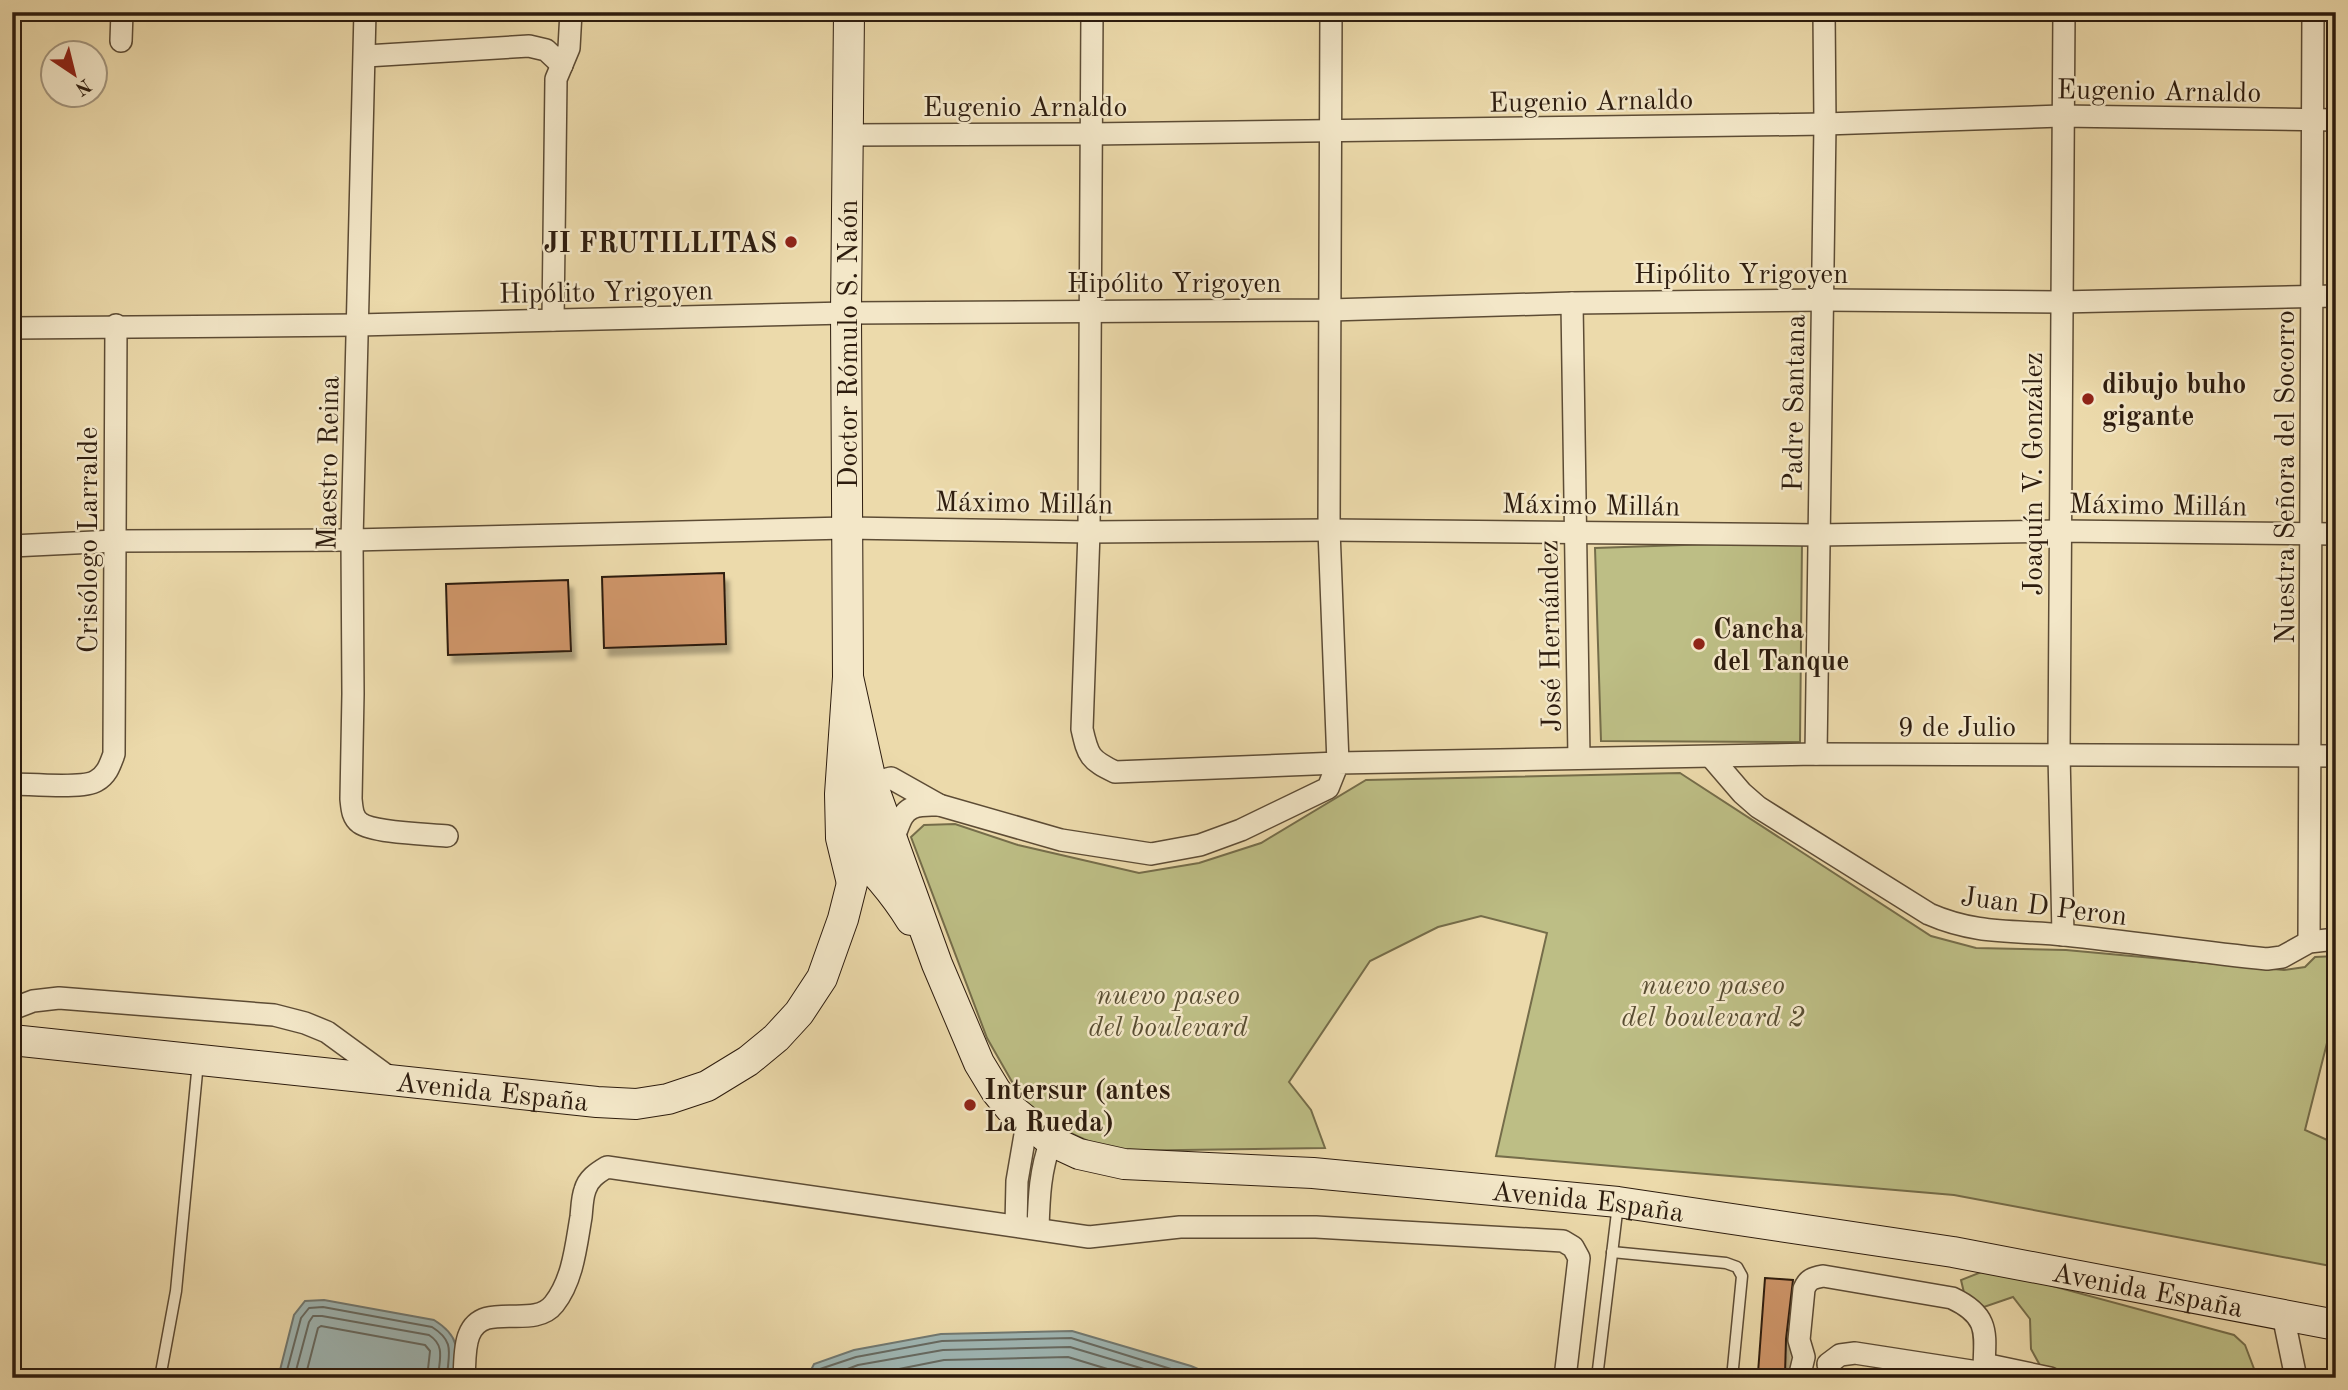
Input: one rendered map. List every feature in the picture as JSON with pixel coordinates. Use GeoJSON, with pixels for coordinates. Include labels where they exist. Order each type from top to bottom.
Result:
{"type":"FeatureCollection","features":[{"type":"Feature","properties":{"kind":"main road","name":"Doctor Rómulo S. Naón"},"geometry":{"type":"LineString","coordinates":[[849,12],[846,313],[848,677],[841,794],[858,868]]}},
{"type":"Feature","properties":{"kind":"main road","name":"Doctor Rómulo S. Naón"},"geometry":{"type":"LineString","coordinates":[[848,677],[871,781],[858,868]]}},
{"type":"Feature","properties":{"kind":"main road","name":"Avenida España"},"geometry":{"type":"LineString","coordinates":[[871,781],[937,964],[979,1063],[1010,1108],[1051,1141],[1079,1154],[1124,1164],[1313,1173],[1618,1202],[1953,1252],[2336,1325]]}},
{"type":"Feature","properties":{"kind":"main road","name":"Avenida España"},"geometry":{"type":"LineString","coordinates":[[12,1040],[636,1104],[668,1099],[707,1086],[748,1061],[776,1038],[799,1013],[822,978],[858,868],[898,899],[937,964]]}},
{"type":"Feature","properties":{"kind":"street"},"geometry":{"type":"LineString","coordinates":[[121,41],[122,12]]}},
{"type":"Feature","properties":{"kind":"street","name":"Maestro Reina"},"geometry":{"type":"LineString","coordinates":[[365,12],[352,540],[353,814],[360,823],[374,829],[447,836]]}},
{"type":"Feature","properties":{"kind":"street"},"geometry":{"type":"LineString","coordinates":[[553,320],[556,79],[569,48],[571,12]]}},
{"type":"Feature","properties":{"kind":"street","name":"9 de Julio"},"geometry":{"type":"LineString","coordinates":[[1092,12],[1089,532],[1082,729],[1086,747],[1094,762],[1115,772],[1338,763],[1816,754],[2336,756]]}},
{"type":"Feature","properties":{"kind":"street"},"geometry":{"type":"LineString","coordinates":[[841,794],[871,781],[891,778],[939,805],[1061,840],[1152,854],[1200,845],[1220,838],[1328,788],[1338,763],[1329,530],[1331,12]]}},
{"type":"Feature","properties":{"kind":"street","name":"Padre Santana"},"geometry":{"type":"LineString","coordinates":[[1816,754],[1825,124],[1824,12]]}},
{"type":"Feature","properties":{"kind":"street","name":"Joaquín V. González"},"geometry":{"type":"LineString","coordinates":[[2063,935],[2059,754],[2059,531],[2064,12]]}},
{"type":"Feature","properties":{"kind":"street","name":"Nuestra Señora del Socorro"},"geometry":{"type":"LineString","coordinates":[[2309,942],[2313,12]]}},
{"type":"Feature","properties":{"kind":"street"},"geometry":{"type":"LineString","coordinates":[[366,56],[529,46],[545,50],[562,65]]}},
{"type":"Feature","properties":{"kind":"street","name":"Eugenio Arnaldo"},"geometry":{"type":"LineString","coordinates":[[848,135],[1331,132],[1825,124],[2061,116],[2336,120]]}},
{"type":"Feature","properties":{"kind":"street","name":"Hipólito Yrigoyen"},"geometry":{"type":"LineString","coordinates":[[12,328],[358,325],[846,313],[1330,310],[1572,303],[1823,300],[2060,302],[2336,296]]}},
{"type":"Feature","properties":{"kind":"street","name":"José Hernández"},"geometry":{"type":"LineString","coordinates":[[1572,303],[1579,758]]}},
{"type":"Feature","properties":{"kind":"street","name":"Crisólogo Larralde"},"geometry":{"type":"LineString","coordinates":[[12,784],[80,785],[95,782],[108,771],[114,754],[117,326]]}},
{"type":"Feature","properties":{"kind":"street","name":"Máximo Millán"},"geometry":{"type":"LineString","coordinates":[[12,546],[115,541],[352,540],[846,528],[1089,532],[1329,530],[1818,535],[2059,531],[2336,534]]}},
{"type":"Feature","properties":{"kind":"street","name":"Juan D Peron"},"geometry":{"type":"LineString","coordinates":[[1711,757],[1758,807],[1929,914],[1951,924],[1983,931],[2063,935],[2172,950],[2267,959],[2282,957],[2309,942],[2336,939]]}},
{"type":"Feature","properties":{"kind":"street"},"geometry":{"type":"LineString","coordinates":[[858,868],[892,841],[900,819],[909,809],[919,805],[939,805]]}},
{"type":"Feature","properties":{"kind":"street"},"geometry":{"type":"LineString","coordinates":[[12,1009],[33,1001],[59,998],[274,1015],[306,1023],[327,1032],[391,1080]]}},
{"type":"Feature","properties":{"kind":"street"},"geometry":{"type":"LineString","coordinates":[[1027,1123],[1017,1181],[1027,1226]]}},
{"type":"Feature","properties":{"kind":"street"},"geometry":{"type":"LineString","coordinates":[[1027,1226],[1051,1141]]}},
{"type":"Feature","properties":{"kind":"street"},"geometry":{"type":"LineString","coordinates":[[464,1378],[468,1337],[474,1325],[484,1318],[541,1313],[552,1307],[557,1300],[575,1254],[585,1189],[594,1175],[607,1167],[1089,1237],[1180,1227],[1316,1227],[1563,1241],[1573,1247],[1579,1258],[1565,1378]]}},
{"type":"Feature","properties":{"kind":"street"},"geometry":{"type":"LineString","coordinates":[[1802,1368],[1799,1340],[1804,1289],[1806,1282],[1823,1276],[1952,1298],[1969,1306],[1984,1327],[1984,1372]]}},
{"type":"Feature","properties":{"kind":"street"},"geometry":{"type":"LineString","coordinates":[[2283,1315],[2296,1378]]}},
{"type":"Feature","properties":{"kind":"street"},"geometry":{"type":"LineString","coordinates":[[1828,1371],[1840,1355],[1855,1353],[1984,1372],[2050,1378]]}},
{"type":"Feature","properties":{"kind":"street"},"geometry":{"type":"LineString","coordinates":[[1802,1368],[1813,1354],[1824,1359],[1828,1371]]}},
{"type":"Feature","properties":{"kind":"lane"},"geometry":{"type":"LineString","coordinates":[[160,1378],[176,1291],[198,1059]]}},
{"type":"Feature","properties":{"kind":"lane"},"geometry":{"type":"LineString","coordinates":[[1597,1378],[1618,1202]]}},
{"type":"Feature","properties":{"kind":"lane"},"geometry":{"type":"LineString","coordinates":[[1612,1252],[1726,1262],[1737,1267],[1742,1276],[1732,1378]]}},
{"type":"Feature","properties":{"kind":"green space","name":"Cancha del Tanque"},"geometry":{"type":"Polygon","coordinates":[[[1802,541],[1800,742],[1601,741],[1595,548],[1802,541]]]}},
{"type":"Feature","properties":{"kind":"green space","name":"nuevo paseo del boulevard 2"},"geometry":{"type":"Polygon","coordinates":[[[1680,773],[1931,936],[1976,948],[2066,950],[2284,970],[2305,967],[2315,957],[2336,956],[2336,1036],[2328,1039],[2305,1130],[2336,1144],[2336,1267],[1954,1195],[1496,1156],[1547,933],[1481,916],[1438,927],[1370,961],[1289,1082],[1311,1110],[1325,1148],[1110,1151],[1031,1115],[987,1038],[911,837],[924,825],[955,824],[1018,845],[1139,873],[1199,863],[1261,843],[1366,780],[1680,773]]]}},
{"type":"Feature","properties":{"kind":"green space"},"geometry":{"type":"Polygon","coordinates":[[[1989,1269],[2234,1335],[2245,1345],[2256,1374],[2255,1378],[2047,1378],[2031,1349],[2030,1319],[2013,1297],[1984,1307],[1966,1301],[1961,1280],[1989,1269]]]}},
{"type":"Feature","properties":{"kind":"water"},"geometry":{"type":"Polygon","coordinates":[[[324,1300],[434,1320],[449,1332],[456,1344],[453,1378],[278,1378],[294,1315],[305,1301],[324,1300]]]}},
{"type":"Feature","properties":{"kind":"water"},"geometry":{"type":"Polygon","coordinates":[[[1072,1331],[1191,1366],[1219,1378],[807,1378],[814,1364],[854,1350],[941,1334],[1072,1331]]]}},
{"type":"Feature","properties":{"kind":"building"},"geometry":{"type":"Polygon","coordinates":[[[724,573],[726,644],[604,648],[602,577],[724,573]]]}},
{"type":"Feature","properties":{"kind":"building"},"geometry":{"type":"Polygon","coordinates":[[[568,580],[571,651],[448,655],[446,584],[568,580]]]}},
{"type":"Feature","properties":{"kind":"building"},"geometry":{"type":"Polygon","coordinates":[[[1765,1278],[1793,1280],[1785,1375],[1758,1373],[1765,1278]]]}},
{"type":"Feature","properties":{"kind":"place","name":"JI FRUTILLITAS"},"geometry":{"type":"Point","coordinates":[791,242]}},
{"type":"Feature","properties":{"kind":"place","name":"dibujo buho gigante"},"geometry":{"type":"Point","coordinates":[2088,399]}},
{"type":"Feature","properties":{"kind":"place","name":"Cancha del Tanque"},"geometry":{"type":"Point","coordinates":[1699,644]}},
{"type":"Feature","properties":{"kind":"place","name":"Intersur (antes La Rueda)"},"geometry":{"type":"Point","coordinates":[970,1105]}},
{"type":"Feature","properties":{"kind":"park label","name":"nuevo paseo del boulevard"},"geometry":{"type":"Point","coordinates":[1168,1010]}}]}
